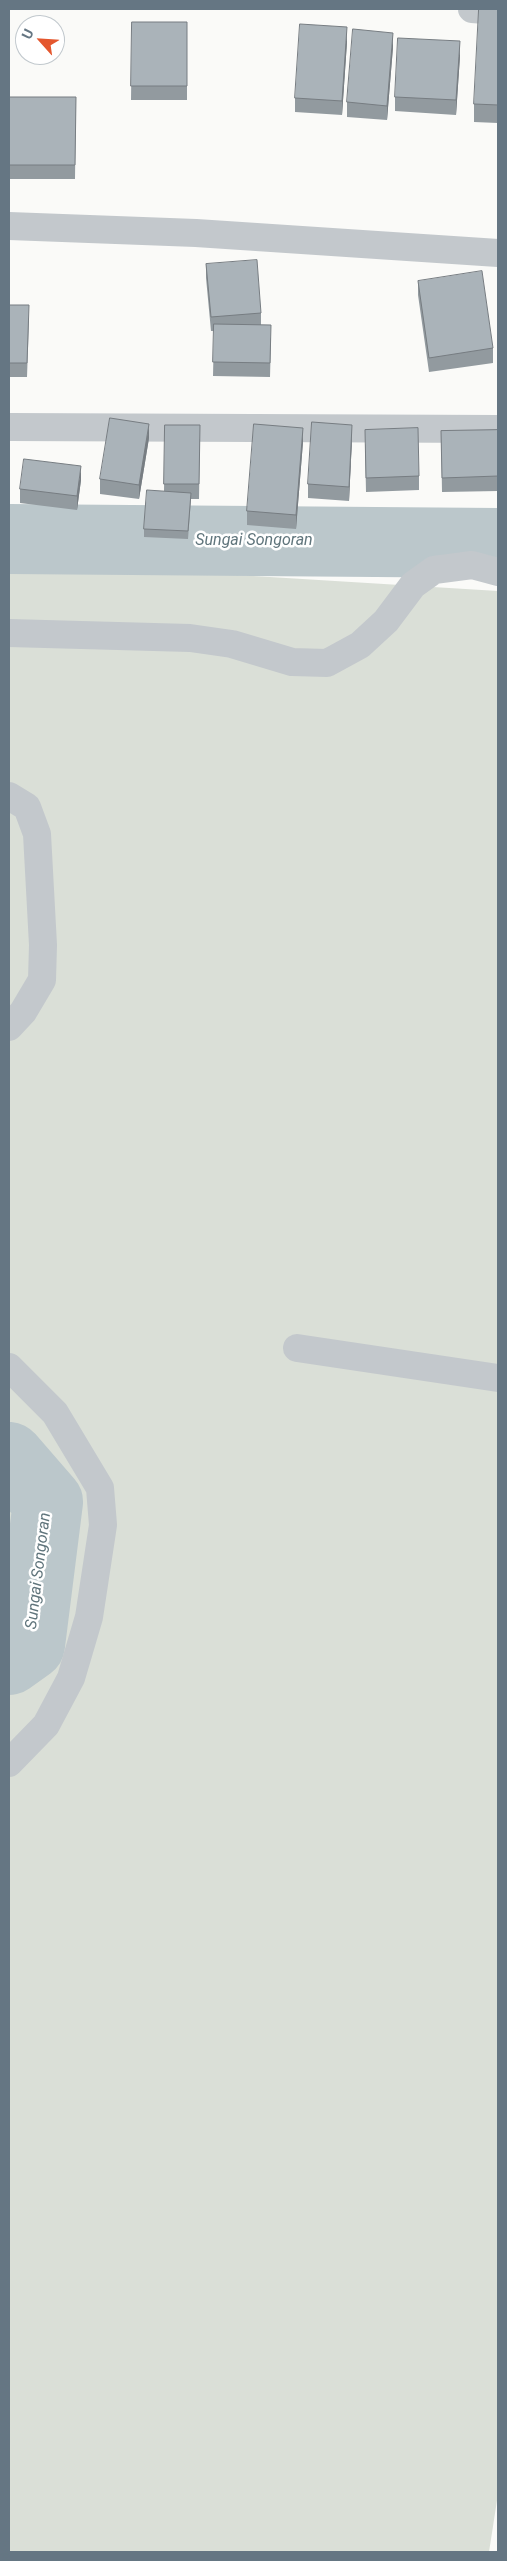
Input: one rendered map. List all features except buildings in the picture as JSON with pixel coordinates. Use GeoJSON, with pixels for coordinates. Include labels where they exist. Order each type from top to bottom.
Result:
{"type":"FeatureCollection","features":[{"type":"Feature","properties":{"kind":"street"},"geometry":{"type":"LineString","coordinates":[[472,9],[498,11]]}},
{"type":"Feature","properties":{"kind":"street"},"geometry":{"type":"LineString","coordinates":[[9,226],[196,232],[498,252]]}},
{"type":"Feature","properties":{"kind":"street"},"geometry":{"type":"LineString","coordinates":[[9,427],[498,429]]}},
{"type":"Feature","properties":{"kind":"street"},"geometry":{"type":"LineString","coordinates":[[9,633],[190,638],[232,644],[292,662],[327,663],[360,645],[386,621],[414,585],[434,570],[472,564],[498,572]]}},
{"type":"Feature","properties":{"kind":"street"},"geometry":{"type":"LineString","coordinates":[[9,796],[27,807],[37,834],[43,944],[42,980],[23,1012],[9,1027]]}},
{"type":"Feature","properties":{"kind":"street"},"geometry":{"type":"LineString","coordinates":[[297,1348],[498,1378]]}},
{"type":"Feature","properties":{"kind":"street"},"geometry":{"type":"LineString","coordinates":[[9,1368],[55,1413],[100,1488],[103,1525],[89,1617],[71,1678],[46,1725],[9,1763]]}},
{"type":"Feature","properties":{"kind":"shaded area"},"geometry":{"type":"Polygon","coordinates":[[[9,561],[498,591],[498,2494],[489,2552],[9,2552],[9,561]]]}},
{"type":"Feature","properties":{"kind":"waterway","name":"Sungai Songoran"},"geometry":{"type":"LineString","coordinates":[[9,539],[498,543]]}},
{"type":"Feature","properties":{"kind":"waterway","name":"Sungai Songoran"},"geometry":{"type":"LineString","coordinates":[[9,1457],[48,1502],[30,1645],[9,1660]]}}]}
